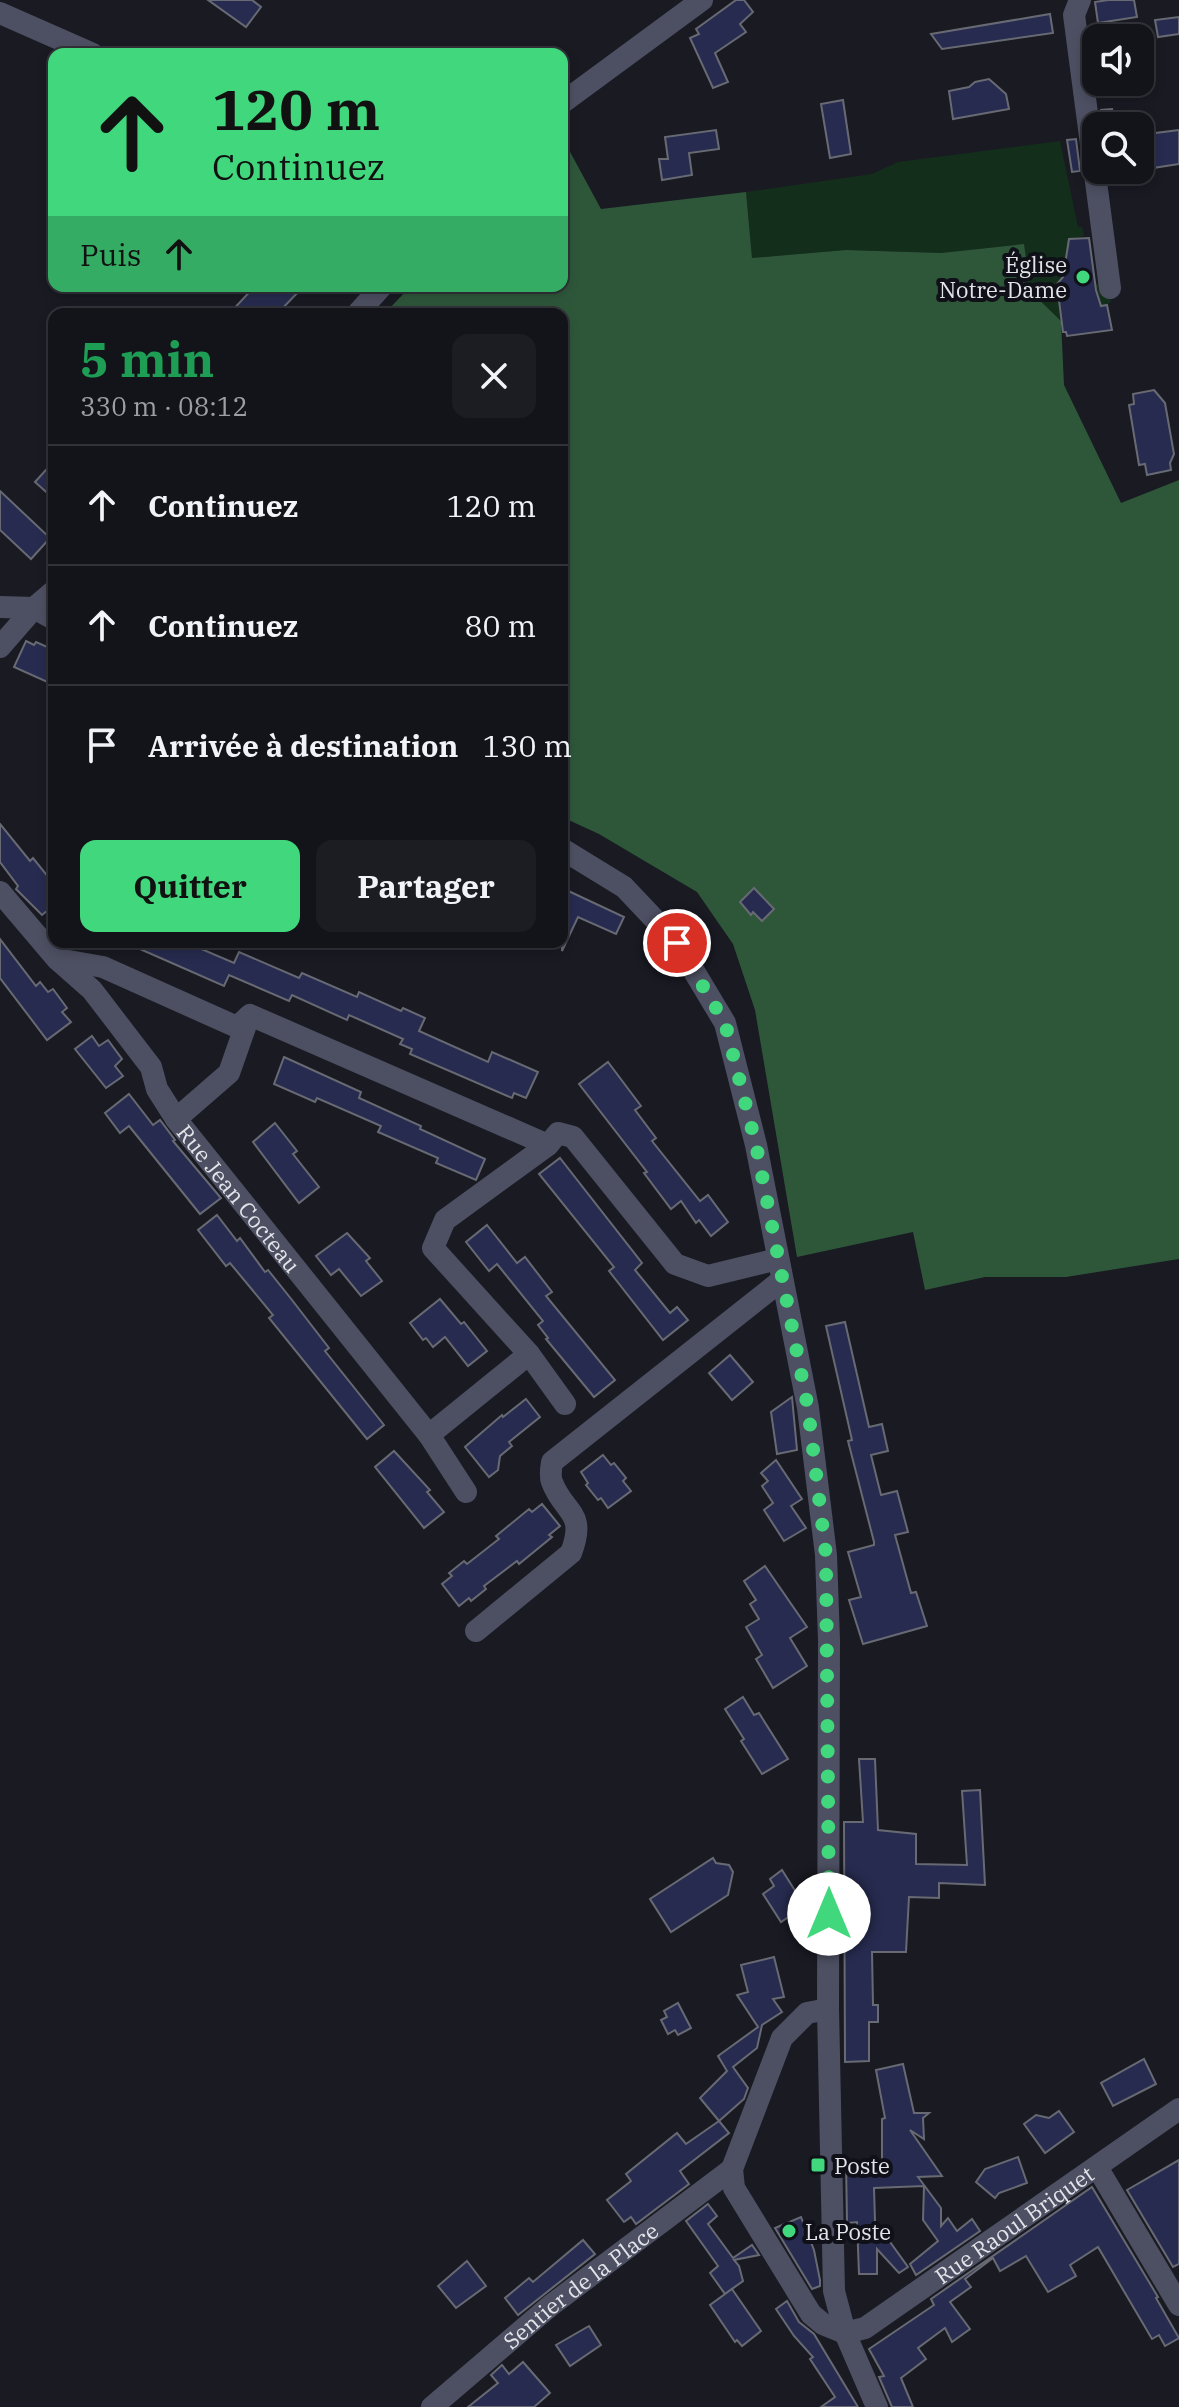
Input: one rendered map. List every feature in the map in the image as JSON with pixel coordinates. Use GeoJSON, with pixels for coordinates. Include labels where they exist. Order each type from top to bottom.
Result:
{"type":"FeatureCollection","features":[{"type":"Feature","properties":{"kind":"street"},"geometry":{"type":"LineString","coordinates":[[568,99],[702,0]]}},
{"type":"Feature","properties":{"kind":"street"},"geometry":{"type":"LineString","coordinates":[[1080,0],[1074,15],[1110,288]]}},
{"type":"Feature","properties":{"kind":"street"},"geometry":{"type":"LineString","coordinates":[[0,13],[79,48]]}},
{"type":"Feature","properties":{"kind":"street"},"geometry":{"type":"LineString","coordinates":[[362,308],[377,292]]}},
{"type":"Feature","properties":{"kind":"street"},"geometry":{"type":"LineString","coordinates":[[0,647],[48,596]]}},
{"type":"Feature","properties":{"kind":"street"},"geometry":{"type":"LineString","coordinates":[[0,607],[34,608],[48,616]]}},
{"type":"Feature","properties":{"kind":"street"},"geometry":{"type":"LineString","coordinates":[[568,853],[624,887],[677,943],[725,1023],[756,1145],[808,1408],[826,1555],[829,1641],[828,2009],[834,2291],[845,2333],[877,2407]]}},
{"type":"Feature","properties":{"kind":"street","name":"Rue Jean Cocteau"},"geometry":{"type":"LineString","coordinates":[[0,892],[57,959],[92,990],[151,1067],[157,1089],[176,1119],[429,1435],[466,1492]]}},
{"type":"Feature","properties":{"kind":"street"},"geometry":{"type":"LineString","coordinates":[[57,959],[103,967],[237,1027],[250,1015]]}},
{"type":"Feature","properties":{"kind":"street"},"geometry":{"type":"LineString","coordinates":[[250,1015],[548,1145]]}},
{"type":"Feature","properties":{"kind":"street"},"geometry":{"type":"LineString","coordinates":[[176,1119],[229,1073],[250,1015]]}},
{"type":"Feature","properties":{"kind":"street"},"geometry":{"type":"LineString","coordinates":[[565,1404],[529,1354],[433,1248],[445,1220],[548,1145],[558,1133],[573,1137],[675,1264],[708,1276],[780,1269]]}},
{"type":"Feature","properties":{"kind":"street"},"geometry":{"type":"LineString","coordinates":[[476,1631],[571,1553],[578,1536],[575,1516],[551,1481],[552,1462],[780,1269]]}},
{"type":"Feature","properties":{"kind":"street"},"geometry":{"type":"LineString","coordinates":[[429,1435],[529,1354]]}},
{"type":"Feature","properties":{"kind":"street"},"geometry":{"type":"LineString","coordinates":[[828,2009],[807,2013],[782,2038],[732,2169],[734,2188],[811,2314],[823,2324],[845,2333]]}},
{"type":"Feature","properties":{"kind":"street","name":"Rue Raoul Briquet"},"geometry":{"type":"LineString","coordinates":[[845,2333],[865,2328],[1179,2109]]}},
{"type":"Feature","properties":{"kind":"street"},"geometry":{"type":"LineString","coordinates":[[1097,2167],[1179,2305]]}},
{"type":"Feature","properties":{"kind":"street","name":"Sentier de la Place"},"geometry":{"type":"LineString","coordinates":[[432,2407],[550,2306],[732,2169]]}},
{"type":"Feature","properties":{"kind":"green space"},"geometry":{"type":"Polygon","coordinates":[[[1060,141],[1078,227],[1082,227],[1084,236],[1069,239],[1068,271],[1056,286],[1106,283],[1111,302],[1065,324],[1031,292],[1024,244],[941,253],[846,250],[752,258],[746,192],[872,174],[898,162],[1060,141]]]}},
{"type":"Feature","properties":{"kind":"green space"},"geometry":{"type":"Polygon","coordinates":[[[568,148],[601,209],[746,192],[752,258],[846,250],[941,253],[1024,244],[1031,292],[1061,321],[1064,385],[1121,503],[1179,480],[1179,1259],[1066,1277],[985,1277],[925,1290],[913,1232],[797,1257],[755,1010],[733,944],[697,892],[599,834],[568,820],[568,308],[390,308],[405,292],[568,292],[568,148]]]}},
{"type":"Feature","properties":{"kind":"building"},"geometry":{"type":"Polygon","coordinates":[[[208,0],[252,0],[261,7],[246,27],[208,0]]]}},
{"type":"Feature","properties":{"kind":"building"},"geometry":{"type":"Polygon","coordinates":[[[736,0],[744,0],[753,12],[740,24],[746,32],[715,53],[728,82],[713,88],[690,38],[699,34],[696,29],[736,0]]]}},
{"type":"Feature","properties":{"kind":"building"},"geometry":{"type":"Polygon","coordinates":[[[1134,0],[1137,17],[1098,23],[1095,2],[1134,0]]]}},
{"type":"Feature","properties":{"kind":"building"},"geometry":{"type":"Polygon","coordinates":[[[1050,14],[1053,33],[942,49],[931,34],[1050,14]]]}},
{"type":"Feature","properties":{"kind":"building"},"geometry":{"type":"Polygon","coordinates":[[[1179,17],[1179,34],[1158,37],[1155,20],[1179,17]]]}},
{"type":"Feature","properties":{"kind":"building"},"geometry":{"type":"Polygon","coordinates":[[[989,79],[1006,94],[1009,109],[953,119],[949,91],[989,79]]]}},
{"type":"Feature","properties":{"kind":"building"},"geometry":{"type":"Polygon","coordinates":[[[843,100],[851,154],[830,158],[821,104],[843,100]]]}},
{"type":"Feature","properties":{"kind":"building"},"geometry":{"type":"Polygon","coordinates":[[[716,130],[719,149],[689,153],[692,175],[662,180],[659,159],[668,159],[665,137],[716,130]]]}},
{"type":"Feature","properties":{"kind":"building"},"geometry":{"type":"Polygon","coordinates":[[[1179,130],[1179,164],[1154,168],[1154,133],[1179,130]]]}},
{"type":"Feature","properties":{"kind":"building"},"geometry":{"type":"Polygon","coordinates":[[[1076,139],[1080,171],[1072,172],[1067,140],[1076,139]]]}},
{"type":"Feature","properties":{"kind":"building"},"geometry":{"type":"Polygon","coordinates":[[[1089,238],[1096,290],[1101,306],[1107,305],[1112,330],[1067,336],[1063,332],[1057,284],[1063,277],[1069,239],[1089,238]]]}},
{"type":"Feature","properties":{"kind":"building"},"geometry":{"type":"Polygon","coordinates":[[[249,292],[298,292],[283,308],[235,308],[249,292]]]}},
{"type":"Feature","properties":{"kind":"building"},"geometry":{"type":"Polygon","coordinates":[[[1154,390],[1165,403],[1174,454],[1171,470],[1147,475],[1145,464],[1139,465],[1129,405],[1134,404],[1133,394],[1154,390]]]}},
{"type":"Feature","properties":{"kind":"building"},"geometry":{"type":"Polygon","coordinates":[[[48,468],[48,494],[35,482],[48,468]]]}},
{"type":"Feature","properties":{"kind":"building"},"geometry":{"type":"Polygon","coordinates":[[[0,491],[48,536],[48,540],[31,559],[0,530],[0,491]]]}},
{"type":"Feature","properties":{"kind":"building"},"geometry":{"type":"Polygon","coordinates":[[[26,641],[48,647],[48,682],[14,667],[26,641]]]}},
{"type":"Feature","properties":{"kind":"building"},"geometry":{"type":"Polygon","coordinates":[[[0,824],[30,861],[33,858],[48,877],[48,910],[42,915],[16,889],[18,886],[0,862],[0,824]]]}},
{"type":"Feature","properties":{"kind":"building"},"geometry":{"type":"Polygon","coordinates":[[[754,888],[774,909],[762,921],[753,912],[751,915],[740,902],[754,888]]]}},
{"type":"Feature","properties":{"kind":"building"},"geometry":{"type":"Polygon","coordinates":[[[568,891],[624,917],[616,934],[578,917],[568,938],[568,891]]]}},
{"type":"Feature","properties":{"kind":"building"},"geometry":{"type":"Polygon","coordinates":[[[0,939],[36,986],[40,982],[48,992],[53,989],[67,1008],[62,1012],[71,1022],[47,1040],[0,978],[0,939]]]}},
{"type":"Feature","properties":{"kind":"building"},"geometry":{"type":"Polygon","coordinates":[[[138,948],[199,948],[234,963],[239,952],[299,978],[302,973],[357,997],[359,992],[401,1011],[403,1008],[425,1018],[419,1031],[488,1062],[492,1052],[538,1072],[526,1098],[514,1093],[512,1098],[410,1054],[412,1049],[400,1044],[403,1039],[349,1015],[347,1020],[292,995],[289,1001],[229,975],[224,986],[138,948]]]}},
{"type":"Feature","properties":{"kind":"building"},"geometry":{"type":"Polygon","coordinates":[[[92,1036],[99,1046],[108,1040],[122,1059],[115,1066],[123,1076],[106,1088],[75,1049],[92,1036]]]}},
{"type":"Feature","properties":{"kind":"building"},"geometry":{"type":"Polygon","coordinates":[[[284,1057],[361,1092],[359,1098],[485,1159],[476,1180],[436,1163],[438,1158],[378,1132],[381,1126],[317,1098],[315,1102],[274,1084],[284,1057]]]}},
{"type":"Feature","properties":{"kind":"building"},"geometry":{"type":"Polygon","coordinates":[[[608,1062],[641,1106],[635,1110],[656,1138],[652,1141],[700,1201],[708,1195],[728,1222],[711,1236],[699,1220],[696,1223],[681,1201],[671,1209],[644,1173],[647,1172],[579,1084],[608,1062]]]}},
{"type":"Feature","properties":{"kind":"building"},"geometry":{"type":"Polygon","coordinates":[[[129,1094],[153,1125],[160,1120],[173,1141],[221,1198],[200,1214],[129,1126],[120,1133],[105,1113],[129,1094]]]}},
{"type":"Feature","properties":{"kind":"building"},"geometry":{"type":"Polygon","coordinates":[[[275,1123],[297,1151],[293,1154],[319,1187],[299,1203],[253,1142],[275,1123]]]}},
{"type":"Feature","properties":{"kind":"building"},"geometry":{"type":"Polygon","coordinates":[[[560,1158],[642,1263],[635,1270],[670,1313],[677,1307],[688,1320],[663,1340],[609,1271],[614,1267],[539,1174],[560,1158]]]}},
{"type":"Feature","properties":{"kind":"building"},"geometry":{"type":"Polygon","coordinates":[[[217,1215],[292,1300],[329,1348],[325,1351],[384,1425],[367,1439],[269,1318],[273,1315],[230,1263],[226,1266],[198,1230],[217,1215]]]}},
{"type":"Feature","properties":{"kind":"building"},"geometry":{"type":"Polygon","coordinates":[[[487,1225],[517,1263],[525,1257],[552,1292],[546,1296],[615,1380],[594,1397],[546,1339],[538,1325],[543,1321],[497,1264],[489,1271],[466,1242],[487,1225]]]}},
{"type":"Feature","properties":{"kind":"building"},"geometry":{"type":"Polygon","coordinates":[[[347,1233],[370,1258],[366,1261],[382,1281],[361,1296],[339,1269],[331,1275],[316,1256],[347,1233]]]}},
{"type":"Feature","properties":{"kind":"building"},"geometry":{"type":"Polygon","coordinates":[[[440,1299],[487,1351],[468,1366],[445,1337],[433,1347],[410,1323],[440,1299]]]}},
{"type":"Feature","properties":{"kind":"building"},"geometry":{"type":"Polygon","coordinates":[[[845,1322],[869,1427],[882,1424],[888,1451],[871,1455],[881,1495],[897,1491],[908,1532],[895,1535],[911,1593],[916,1592],[927,1626],[863,1644],[849,1600],[861,1597],[848,1552],[874,1545],[874,1542],[848,1441],[852,1440],[826,1326],[845,1322]]]}},
{"type":"Feature","properties":{"kind":"building"},"geometry":{"type":"Polygon","coordinates":[[[730,1355],[753,1382],[732,1400],[709,1373],[730,1355]]]}},
{"type":"Feature","properties":{"kind":"building"},"geometry":{"type":"Polygon","coordinates":[[[792,1397],[797,1450],[777,1454],[771,1412],[792,1397]]]}},
{"type":"Feature","properties":{"kind":"building"},"geometry":{"type":"Polygon","coordinates":[[[526,1399],[540,1417],[509,1442],[512,1446],[500,1456],[498,1470],[489,1477],[465,1447],[526,1399]]]}},
{"type":"Feature","properties":{"kind":"building"},"geometry":{"type":"Polygon","coordinates":[[[394,1451],[430,1490],[427,1492],[444,1512],[424,1528],[375,1467],[394,1451]]]}},
{"type":"Feature","properties":{"kind":"building"},"geometry":{"type":"Polygon","coordinates":[[[603,1455],[626,1478],[623,1481],[631,1491],[608,1508],[586,1485],[588,1483],[581,1472],[603,1455]]]}},
{"type":"Feature","properties":{"kind":"building"},"geometry":{"type":"Polygon","coordinates":[[[776,1460],[802,1499],[791,1506],[806,1528],[784,1541],[764,1510],[773,1503],[762,1486],[768,1481],[761,1473],[776,1460]]]}},
{"type":"Feature","properties":{"kind":"building"},"geometry":{"type":"Polygon","coordinates":[[[542,1504],[560,1526],[549,1535],[552,1537],[519,1564],[517,1561],[484,1586],[486,1589],[471,1601],[469,1598],[459,1606],[442,1584],[452,1576],[449,1573],[464,1561],[467,1564],[499,1539],[496,1536],[529,1509],[532,1512],[542,1504]]]}},
{"type":"Feature","properties":{"kind":"building"},"geometry":{"type":"Polygon","coordinates":[[[765,1566],[807,1627],[790,1638],[807,1666],[773,1688],[756,1659],[762,1655],[746,1627],[759,1619],[750,1604],[756,1600],[744,1581],[765,1566]]]}},
{"type":"Feature","properties":{"kind":"building"},"geometry":{"type":"Polygon","coordinates":[[[743,1697],[754,1715],[759,1713],[788,1759],[762,1774],[725,1709],[743,1697]]]}},
{"type":"Feature","properties":{"kind":"building"},"geometry":{"type":"Polygon","coordinates":[[[859,1759],[875,1759],[878,1830],[916,1834],[916,1864],[967,1865],[962,1791],[980,1790],[985,1885],[939,1883],[939,1898],[909,1897],[906,1952],[872,1952],[873,2005],[878,2005],[878,2022],[869,2022],[869,2061],[845,2062],[844,1822],[863,1822],[859,1759]]]}},
{"type":"Feature","properties":{"kind":"building"},"geometry":{"type":"Polygon","coordinates":[[[713,1858],[716,1863],[729,1865],[733,1872],[728,1895],[671,1932],[650,1899],[713,1858]]]}},
{"type":"Feature","properties":{"kind":"building"},"geometry":{"type":"Polygon","coordinates":[[[782,1870],[811,1916],[799,1924],[793,1914],[781,1922],[763,1894],[774,1886],[770,1879],[782,1870]]]}},
{"type":"Feature","properties":{"kind":"building"},"geometry":{"type":"Polygon","coordinates":[[[774,1957],[784,1997],[773,1999],[782,2012],[762,2025],[757,2048],[733,2067],[748,2088],[744,2099],[719,2121],[700,2098],[727,2071],[718,2056],[758,2027],[737,1995],[748,1992],[741,1965],[774,1957]]]}},
{"type":"Feature","properties":{"kind":"building"},"geometry":{"type":"Polygon","coordinates":[[[678,2003],[691,2028],[678,2035],[675,2030],[668,2034],[661,2020],[667,2017],[664,2011],[678,2003]]]}},
{"type":"Feature","properties":{"kind":"building"},"geometry":{"type":"Polygon","coordinates":[[[1144,2059],[1156,2084],[1113,2106],[1101,2083],[1144,2059]]]}},
{"type":"Feature","properties":{"kind":"building"},"geometry":{"type":"Polygon","coordinates":[[[903,2064],[914,2113],[929,2113],[923,2118],[924,2139],[910,2130],[942,2176],[918,2177],[941,2208],[941,2226],[948,2218],[957,2231],[972,2219],[980,2231],[916,2275],[910,2264],[938,2241],[923,2220],[924,2186],[874,2188],[875,2221],[908,2267],[899,2273],[877,2249],[877,2274],[859,2274],[857,2222],[847,2223],[846,2161],[882,2161],[882,2119],[885,2118],[876,2070],[903,2064]]]}},
{"type":"Feature","properties":{"kind":"building"},"geometry":{"type":"Polygon","coordinates":[[[1059,2111],[1074,2132],[1045,2153],[1024,2124],[1036,2115],[1049,2118],[1059,2111]]]}},
{"type":"Feature","properties":{"kind":"building"},"geometry":{"type":"Polygon","coordinates":[[[719,2121],[729,2133],[680,2171],[689,2184],[636,2224],[631,2217],[624,2222],[607,2200],[631,2181],[626,2174],[677,2133],[686,2144],[719,2121]]]}},
{"type":"Feature","properties":{"kind":"building"},"geometry":{"type":"Polygon","coordinates":[[[1018,2157],[1027,2183],[999,2193],[995,2198],[976,2182],[985,2169],[1018,2157]]]}},
{"type":"Feature","properties":{"kind":"building"},"geometry":{"type":"Polygon","coordinates":[[[1179,2160],[1179,2264],[1173,2267],[1127,2190],[1179,2160]]]}},
{"type":"Feature","properties":{"kind":"building"},"geometry":{"type":"Polygon","coordinates":[[[1092,2187],[1179,2338],[1165,2346],[1159,2335],[1152,2339],[1098,2247],[1070,2265],[1076,2276],[1048,2292],[1026,2256],[1000,2271],[993,2258],[965,2279],[971,2287],[950,2302],[970,2329],[952,2342],[945,2328],[918,2348],[926,2359],[901,2378],[913,2407],[892,2407],[879,2377],[884,2376],[869,2349],[934,2305],[931,2299],[1092,2187]]]}},
{"type":"Feature","properties":{"kind":"building"},"geometry":{"type":"Polygon","coordinates":[[[708,2204],[717,2216],[708,2224],[733,2258],[752,2245],[759,2255],[734,2260],[743,2281],[725,2294],[710,2273],[718,2266],[686,2221],[708,2204]]]}},
{"type":"Feature","properties":{"kind":"building"},"geometry":{"type":"Polygon","coordinates":[[[801,2217],[814,2250],[820,2280],[820,2286],[812,2289],[775,2228],[801,2217]]]}},
{"type":"Feature","properties":{"kind":"building"},"geometry":{"type":"Polygon","coordinates":[[[583,2240],[595,2254],[518,2315],[505,2298],[529,2278],[533,2282],[583,2240]]]}},
{"type":"Feature","properties":{"kind":"building"},"geometry":{"type":"Polygon","coordinates":[[[467,2261],[486,2286],[456,2308],[438,2286],[467,2261]]]}},
{"type":"Feature","properties":{"kind":"building"},"geometry":{"type":"Polygon","coordinates":[[[732,2289],[761,2331],[742,2346],[737,2340],[735,2342],[710,2305],[732,2289]]]}},
{"type":"Feature","properties":{"kind":"building"},"geometry":{"type":"Polygon","coordinates":[[[787,2301],[799,2322],[814,2334],[858,2407],[821,2407],[835,2397],[810,2359],[813,2357],[776,2309],[787,2301]]]}},
{"type":"Feature","properties":{"kind":"building"},"geometry":{"type":"Polygon","coordinates":[[[589,2326],[601,2345],[570,2366],[556,2345],[589,2326]]]}},
{"type":"Feature","properties":{"kind":"building"},"geometry":{"type":"Polygon","coordinates":[[[523,2362],[550,2393],[534,2407],[468,2407],[498,2383],[491,2375],[502,2365],[509,2374],[523,2362]]]}},
{"type":"Feature","properties":{"kind":"place","name":"Église Notre-Dame"},"geometry":{"type":"Point","coordinates":[1083,277]}},
{"type":"Feature","properties":{"kind":"place","name":"Poste"},"geometry":{"type":"Point","coordinates":[818,2165]}},
{"type":"Feature","properties":{"kind":"place","name":"La Poste"},"geometry":{"type":"Point","coordinates":[789,2231]}},
{"type":"Feature","properties":{"kind":"route"},"geometry":{"type":"LineString","coordinates":[[677,943],[725,1023],[756,1145],[808,1408],[826,1555],[829,1914]]}}]}
